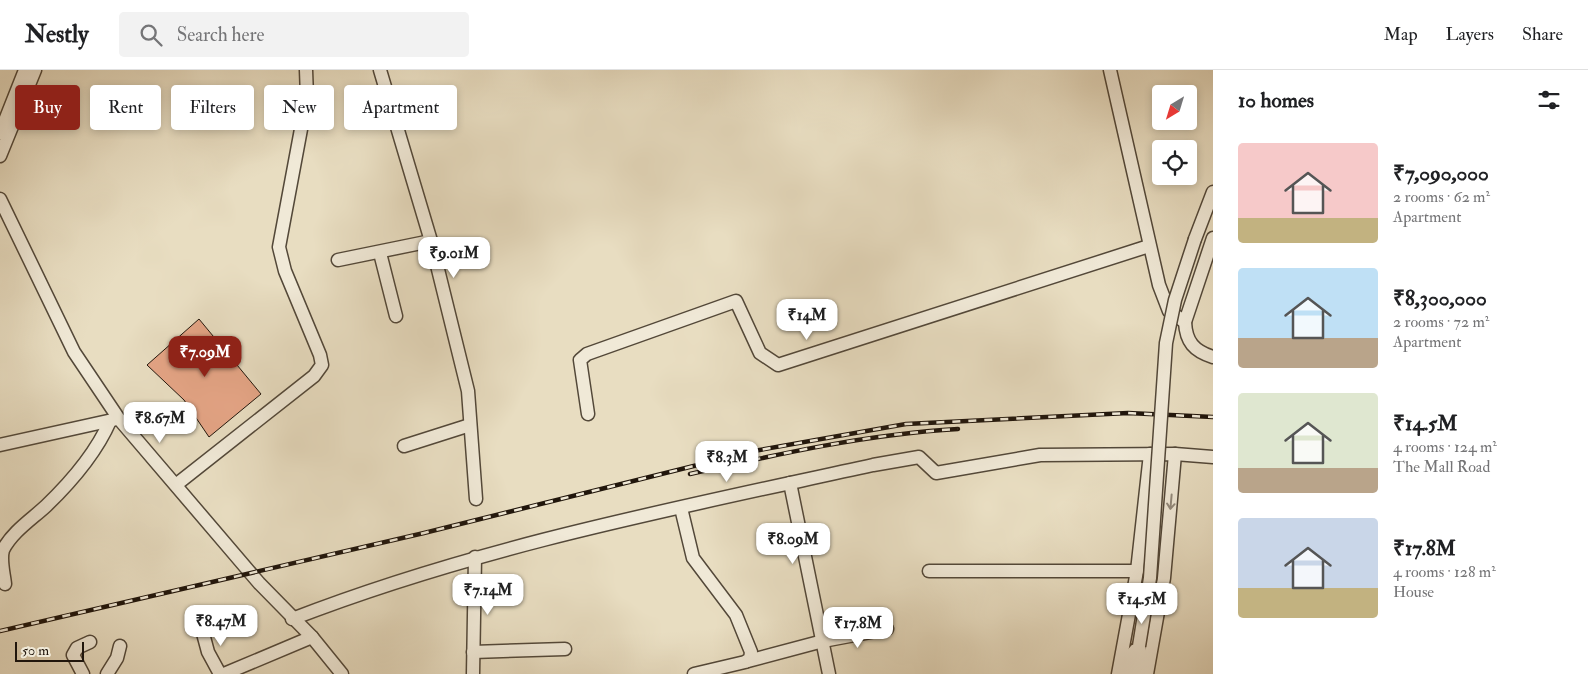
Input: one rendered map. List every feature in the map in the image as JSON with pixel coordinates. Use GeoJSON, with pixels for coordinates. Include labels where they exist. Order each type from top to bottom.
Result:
{"type":"FeatureCollection","features":[{"type":"Feature","properties":{"kind":"street"},"geometry":{"type":"LineString","coordinates":[[0,133],[25,70]]}},
{"type":"Feature","properties":{"kind":"street"},"geometry":{"type":"LineString","coordinates":[[0,156],[35,70]]}},
{"type":"Feature","properties":{"kind":"street"},"geometry":{"type":"LineString","coordinates":[[177,484],[314,376],[322,365],[320,354],[283,264],[278,247],[307,97],[306,70]]}},
{"type":"Feature","properties":{"kind":"street"},"geometry":{"type":"LineString","coordinates":[[380,70],[431,241],[468,391],[476,499]]}},
{"type":"Feature","properties":{"kind":"street"},"geometry":{"type":"LineString","coordinates":[[1110,70],[1149,246],[1166,304],[1169,311],[1185,322]]}},
{"type":"Feature","properties":{"kind":"street"},"geometry":{"type":"LineString","coordinates":[[1138,674],[1141,658],[1139,646],[1150,578],[1166,343],[1175,300],[1213,192]]}},
{"type":"Feature","properties":{"kind":"street"},"geometry":{"type":"LineString","coordinates":[[0,199],[74,352],[115,420],[177,484],[236,557],[292,619],[312,638],[342,674]]}},
{"type":"Feature","properties":{"kind":"street"},"geometry":{"type":"LineString","coordinates":[[1213,238],[1185,322],[1186,336],[1190,345],[1202,354],[1213,357]]}},
{"type":"Feature","properties":{"kind":"street"},"geometry":{"type":"LineString","coordinates":[[338,260],[380,253],[431,241]]}},
{"type":"Feature","properties":{"kind":"street"},"geometry":{"type":"LineString","coordinates":[[588,414],[580,360],[587,354],[736,301],[760,353],[778,365],[1149,246]]}},
{"type":"Feature","properties":{"kind":"street"},"geometry":{"type":"LineString","coordinates":[[380,253],[396,316]]}},
{"type":"Feature","properties":{"kind":"street"},"geometry":{"type":"LineString","coordinates":[[0,445],[115,420]]}},
{"type":"Feature","properties":{"kind":"street"},"geometry":{"type":"LineString","coordinates":[[5,584],[2,554],[9,542],[47,505],[88,459],[115,420]]}},
{"type":"Feature","properties":{"kind":"street"},"geometry":{"type":"LineString","coordinates":[[404,446],[470,425]]}},
{"type":"Feature","properties":{"kind":"street"},"geometry":{"type":"LineString","coordinates":[[1118,674],[1137,571],[1150,454]]}},
{"type":"Feature","properties":{"kind":"street"},"geometry":{"type":"LineString","coordinates":[[292,619],[361,592],[543,538],[790,483],[918,457],[936,473],[1040,455],[1175,454],[1213,457]]}},
{"type":"Feature","properties":{"kind":"street"},"geometry":{"type":"LineString","coordinates":[[1147,674],[1164,578],[1175,454]]}},
{"type":"Feature","properties":{"kind":"street"},"geometry":{"type":"LineString","coordinates":[[790,483],[830,674]]}},
{"type":"Feature","properties":{"kind":"street"},"geometry":{"type":"LineString","coordinates":[[681,508],[693,558],[736,614],[751,652],[748,661]]}},
{"type":"Feature","properties":{"kind":"street"},"geometry":{"type":"LineString","coordinates":[[473,674],[475,557]]}},
{"type":"Feature","properties":{"kind":"street"},"geometry":{"type":"LineString","coordinates":[[929,571],[1137,571]]}},
{"type":"Feature","properties":{"kind":"street"},"geometry":{"type":"LineString","coordinates":[[201,626],[208,652],[222,674],[312,638]]}},
{"type":"Feature","properties":{"kind":"street"},"geometry":{"type":"LineString","coordinates":[[694,674],[823,641],[887,629]]}},
{"type":"Feature","properties":{"kind":"street"},"geometry":{"type":"LineString","coordinates":[[83,674],[73,655],[77,648],[90,642]]}},
{"type":"Feature","properties":{"kind":"street"},"geometry":{"type":"LineString","coordinates":[[107,674],[117,658],[120,646]]}},
{"type":"Feature","properties":{"kind":"street"},"geometry":{"type":"LineString","coordinates":[[1128,674],[1132,654],[1139,646]]}},
{"type":"Feature","properties":{"kind":"street"},"geometry":{"type":"LineString","coordinates":[[473,652],[565,649]]}},
{"type":"Feature","properties":{"kind":"building"},"geometry":{"type":"Polygon","coordinates":[[[199,319],[261,394],[209,437],[184,400],[147,365],[199,319]]]}},
{"type":"Feature","properties":{"kind":"railway"},"geometry":{"type":"LineString","coordinates":[[0,631],[424,533],[754,451],[906,424],[1128,413],[1213,417]]}},
{"type":"Feature","properties":{"kind":"railway"},"geometry":{"type":"LineString","coordinates":[[690,474],[790,452],[857,440],[958,429]]}}]}
